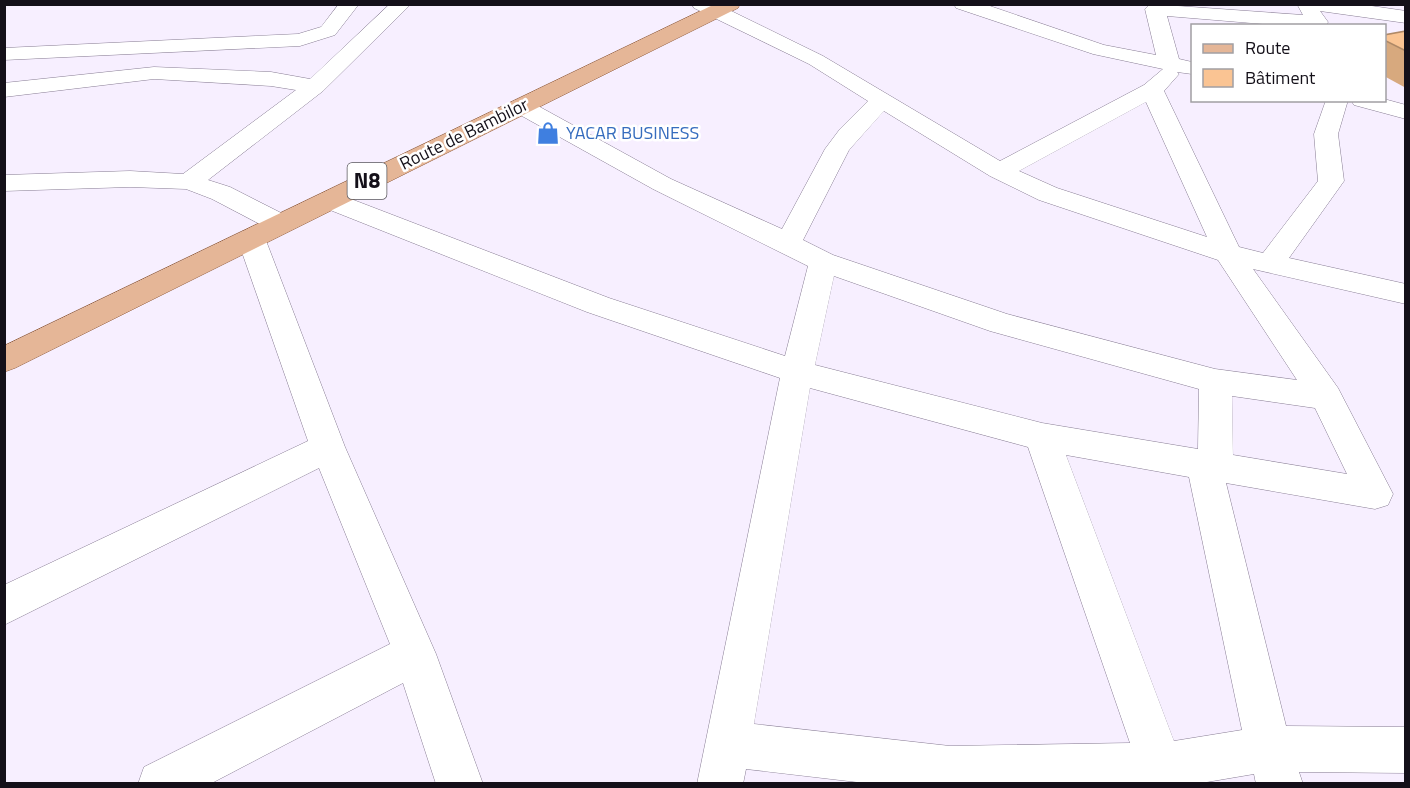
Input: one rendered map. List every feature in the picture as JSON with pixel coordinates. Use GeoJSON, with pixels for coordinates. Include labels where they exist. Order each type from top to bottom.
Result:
{"type":"FeatureCollection","features":[{"type":"Feature","properties":{"kind":"main road","name":"Route de Bambilor"},"geometry":{"type":"LineString","coordinates":[[4,360],[521,106],[716,7]]}},
{"type":"Feature","properties":{"kind":"street"},"geometry":{"type":"LineString","coordinates":[[4,54],[300,40],[328,31],[350,4]]}},
{"type":"Feature","properties":{"kind":"street"},"geometry":{"type":"LineString","coordinates":[[189,182],[315,86],[402,4]]}},
{"type":"Feature","properties":{"kind":"street"},"geometry":{"type":"LineString","coordinates":[[963,4],[1100,50],[1179,65]]}},
{"type":"Feature","properties":{"kind":"street"},"geometry":{"type":"LineString","coordinates":[[1179,65],[1155,9],[1318,22],[1305,4]]}},
{"type":"Feature","properties":{"kind":"street"},"geometry":{"type":"LineString","coordinates":[[1313,4],[1406,17]]}},
{"type":"Feature","properties":{"kind":"street"},"geometry":{"type":"LineString","coordinates":[[716,7],[816,60],[999,171],[1048,194],[1228,254],[1406,294]]}},
{"type":"Feature","properties":{"kind":"street"},"geometry":{"type":"LineString","coordinates":[[999,171],[1152,90],[1179,65]]}},
{"type":"Feature","properties":{"kind":"street"},"geometry":{"type":"LineString","coordinates":[[4,90],[161,73],[271,79],[315,86]]}},
{"type":"Feature","properties":{"kind":"street"},"geometry":{"type":"LineString","coordinates":[[328,200],[598,305],[797,372],[1042,437],[1374,494],[1326,397],[1228,254],[1152,90]]}},
{"type":"Feature","properties":{"kind":"street"},"geometry":{"type":"LineString","coordinates":[[788,243],[837,149],[848,134],[881,101]]}},
{"type":"Feature","properties":{"kind":"street"},"geometry":{"type":"LineString","coordinates":[[1269,265],[1331,181],[1326,134],[1336,102]]}},
{"type":"Feature","properties":{"kind":"street"},"geometry":{"type":"LineString","coordinates":[[1370,102],[1406,111]]}},
{"type":"Feature","properties":{"kind":"street"},"geometry":{"type":"LineString","coordinates":[[521,106],[662,184],[788,243],[823,262],[1001,323],[1215,381],[1326,397]]}},
{"type":"Feature","properties":{"kind":"street"},"geometry":{"type":"LineString","coordinates":[[4,183],[130,179],[189,182],[220,193],[266,231],[328,447],[415,654],[460,783]]}},
{"type":"Feature","properties":{"kind":"street"},"geometry":{"type":"LineString","coordinates":[[823,262],[797,372],[723,764],[1164,775],[1274,766],[1406,750]]}},
{"type":"Feature","properties":{"kind":"street"},"geometry":{"type":"LineString","coordinates":[[1215,381],[1210,465],[1274,766]]}},
{"type":"Feature","properties":{"kind":"street"},"geometry":{"type":"LineString","coordinates":[[1042,437],[1164,775]]}},
{"type":"Feature","properties":{"kind":"street"},"geometry":{"type":"LineString","coordinates":[[4,606],[328,447]]}},
{"type":"Feature","properties":{"kind":"street"},"geometry":{"type":"LineString","coordinates":[[161,783],[415,654]]}},
{"type":"Feature","properties":{"kind":"building"},"geometry":{"type":"Polygon","coordinates":[[[1406,31],[1406,51],[1386,41],[1386,35],[1406,31]]]}},
{"type":"Feature","properties":{"kind":"place","name":"YACAR BUSINESS"},"geometry":{"type":"Point","coordinates":[548,133]}}]}
